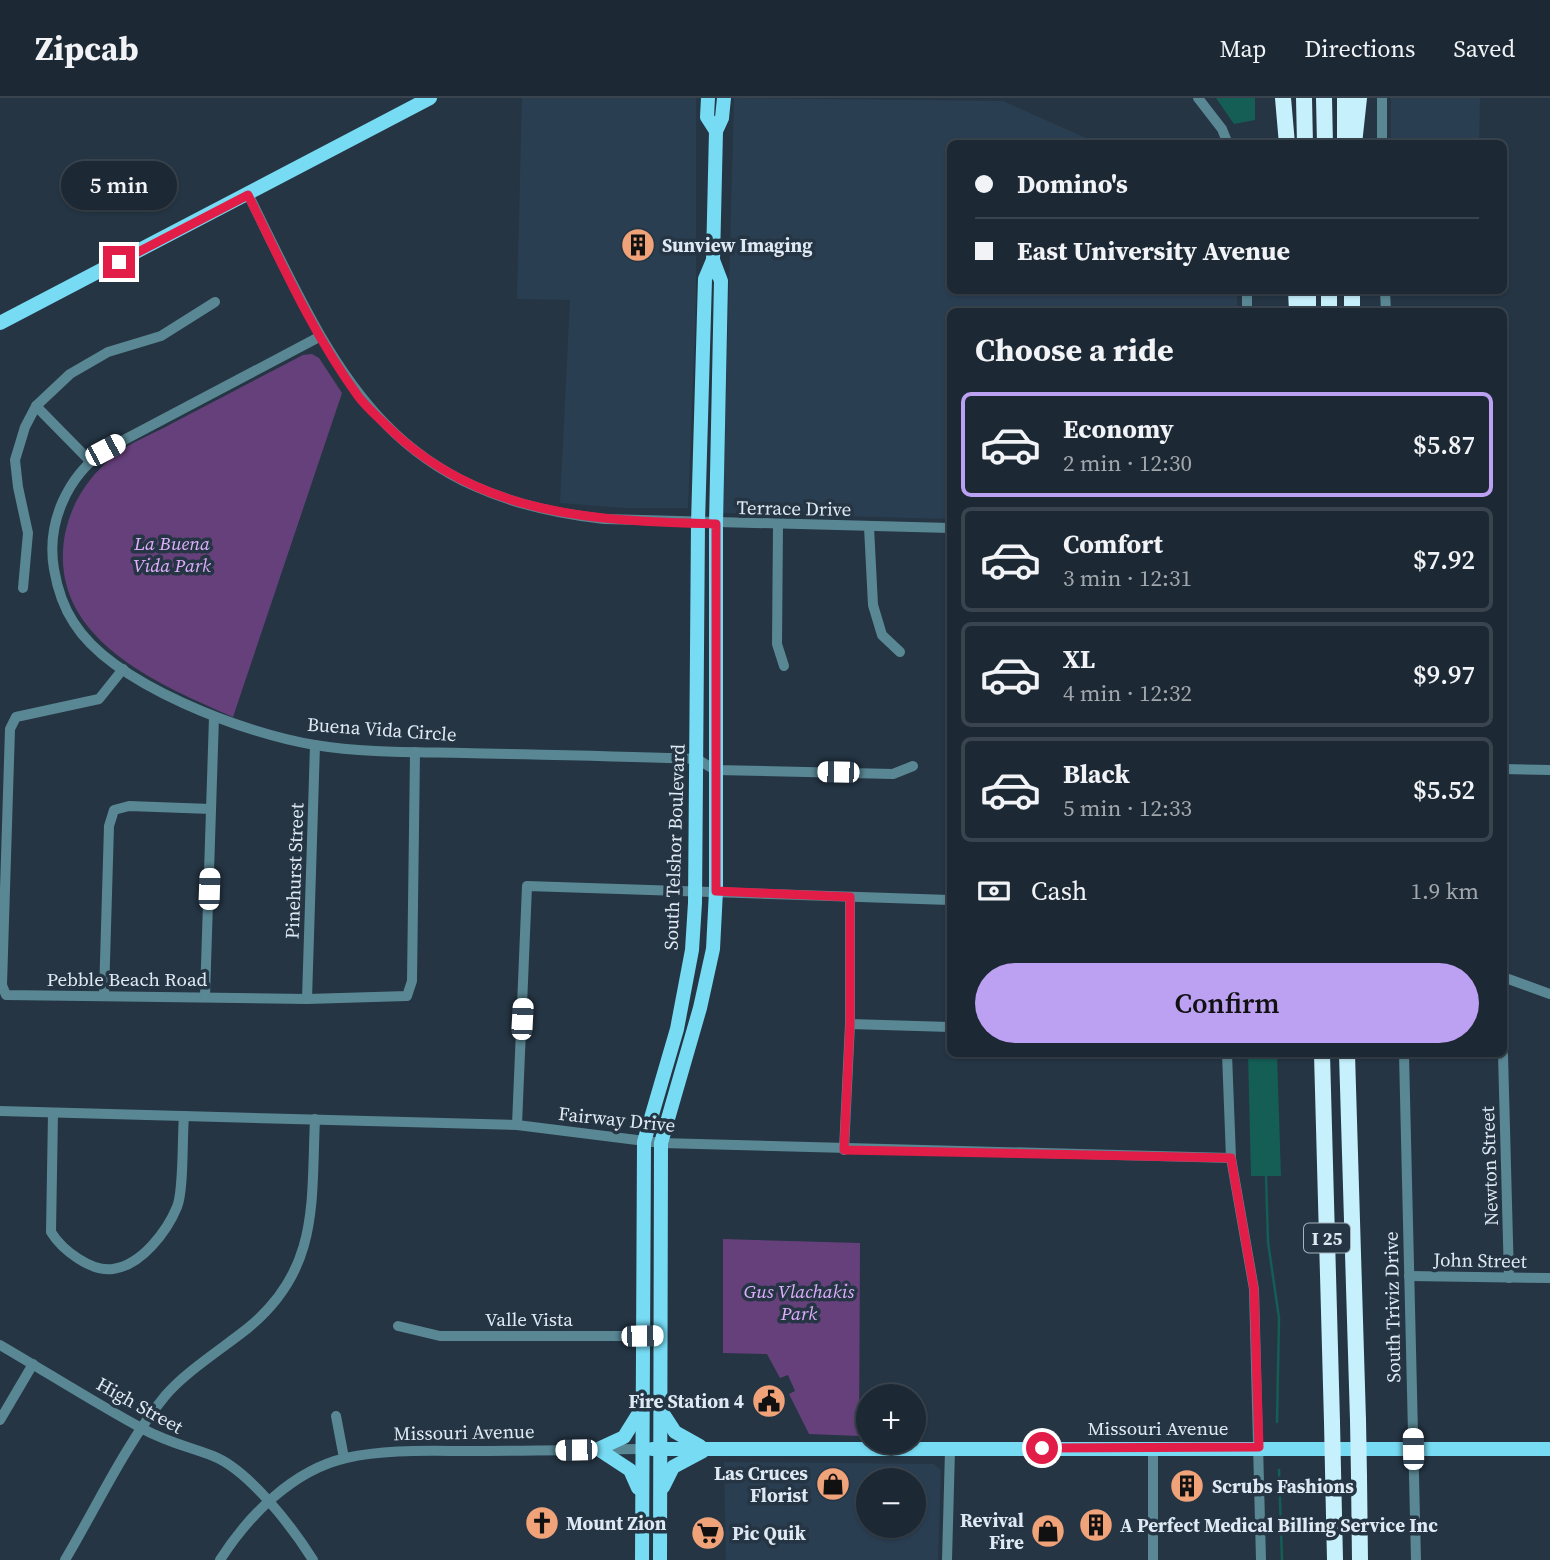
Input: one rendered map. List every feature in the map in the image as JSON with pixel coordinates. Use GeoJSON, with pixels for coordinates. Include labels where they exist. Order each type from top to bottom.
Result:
{"type":"FeatureCollection","features":[{"type":"Feature","properties":{"kind":"highway"},"geometry":{"type":"LineString","coordinates":[[1283,98],[1287,140]]}},
{"type":"Feature","properties":{"kind":"highway"},"geometry":{"type":"LineString","coordinates":[[1304,98],[1305,140]]}},
{"type":"Feature","properties":{"kind":"highway"},"geometry":{"type":"LineString","coordinates":[[1324,98],[1325,140]]}},
{"type":"Feature","properties":{"kind":"highway"},"geometry":{"type":"LineString","coordinates":[[1345,98],[1346,140]]}},
{"type":"Feature","properties":{"kind":"highway"},"geometry":{"type":"LineString","coordinates":[[1354,140],[1359,98]]}},
{"type":"Feature","properties":{"kind":"highway","name":"I 25"},"geometry":{"type":"LineString","coordinates":[[1322,1057],[1335,1560]]}},
{"type":"Feature","properties":{"kind":"highway","name":"I 25"},"geometry":{"type":"LineString","coordinates":[[1347,1057],[1360,1560]]}},
{"type":"Feature","properties":{"kind":"main road"},"geometry":{"type":"LineString","coordinates":[[0,323],[430,98]]}},
{"type":"Feature","properties":{"kind":"main road","name":"South Telshor Boulevard"},"geometry":{"type":"LineString","coordinates":[[708,98],[707,117],[716,131]]}},
{"type":"Feature","properties":{"kind":"main road","name":"South Telshor Boulevard"},"geometry":{"type":"LineString","coordinates":[[660,1560],[661,1143],[700,1008],[713,950],[716,891],[716,524],[720,281],[713,260],[716,131],[722,118],[723,98]]}},
{"type":"Feature","properties":{"kind":"main road","name":"South Telshor Boulevard"},"geometry":{"type":"LineString","coordinates":[[642,1560],[640,1449],[644,1142],[677,1029],[692,950],[696,891],[698,523],[705,279],[713,260]]}},
{"type":"Feature","properties":{"kind":"main road"},"geometry":{"type":"LineString","coordinates":[[704,318],[720,319]]}},
{"type":"Feature","properties":{"kind":"main road"},"geometry":{"type":"LineString","coordinates":[[598,1449],[624,1437],[641,1408]]}},
{"type":"Feature","properties":{"kind":"main road"},"geometry":{"type":"LineString","coordinates":[[660,1408],[675,1432],[706,1449]]}},
{"type":"Feature","properties":{"kind":"main road"},"geometry":{"type":"LineString","coordinates":[[598,1449],[630,1470],[641,1494]]}},
{"type":"Feature","properties":{"kind":"main road","name":"Missouri Avenue"},"geometry":{"type":"LineString","coordinates":[[640,1449],[1549,1449]]}},
{"type":"Feature","properties":{"kind":"main road"},"geometry":{"type":"LineString","coordinates":[[660,1499],[673,1467],[706,1449]]}},
{"type":"Feature","properties":{"kind":"street"},"geometry":{"type":"LineString","coordinates":[[1198,98],[1222,129],[1226,140]]}},
{"type":"Feature","properties":{"kind":"street"},"geometry":{"type":"LineString","coordinates":[[1382,98],[1382,140]]}},
{"type":"Feature","properties":{"kind":"street","name":"Terrace Drive"},"geometry":{"type":"LineString","coordinates":[[248,195],[319,337],[360,399],[417,455],[477,488],[569,515],[716,524],[947,528]]}},
{"type":"Feature","properties":{"kind":"street"},"geometry":{"type":"LineString","coordinates":[[23,589],[29,533],[18,487],[15,460],[24,427],[36,406],[79,368],[108,352],[161,336],[215,302]]}},
{"type":"Feature","properties":{"kind":"street","name":"Buena Vida Circle"},"geometry":{"type":"LineString","coordinates":[[319,337],[90,461],[65,490],[56,521],[52,562],[56,583],[74,624],[94,648],[161,692],[214,717],[316,745],[415,752],[697,760]]}},
{"type":"Feature","properties":{"kind":"street"},"geometry":{"type":"LineString","coordinates":[[36,406],[90,461]]}},
{"type":"Feature","properties":{"kind":"street"},"geometry":{"type":"LineString","coordinates":[[778,525],[777,644],[784,666]]}},
{"type":"Feature","properties":{"kind":"street"},"geometry":{"type":"LineString","coordinates":[[869,527],[873,605],[882,635],[900,652]]}},
{"type":"Feature","properties":{"kind":"street","name":"Pebble Beach Road"},"geometry":{"type":"LineString","coordinates":[[123,669],[99,699],[16,717],[10,729],[2,985],[6,995],[307,999],[407,996],[412,981],[415,752]]}},
{"type":"Feature","properties":{"kind":"street"},"geometry":{"type":"LineString","coordinates":[[205,996],[214,717]]}},
{"type":"Feature","properties":{"kind":"street","name":"Pinehurst Street"},"geometry":{"type":"LineString","coordinates":[[307,999],[316,745]]}},
{"type":"Feature","properties":{"kind":"street"},"geometry":{"type":"LineString","coordinates":[[697,760],[715,770],[893,774],[913,766]]}},
{"type":"Feature","properties":{"kind":"street"},"geometry":{"type":"LineString","coordinates":[[1507,769],[1550,770]]}},
{"type":"Feature","properties":{"kind":"street"},"geometry":{"type":"LineString","coordinates":[[104,995],[109,826],[114,810],[129,806],[211,809]]}},
{"type":"Feature","properties":{"kind":"street"},"geometry":{"type":"LineString","coordinates":[[517,1125],[527,886],[947,900]]}},
{"type":"Feature","properties":{"kind":"street"},"geometry":{"type":"LineString","coordinates":[[844,1150],[850,1024],[850,897]]}},
{"type":"Feature","properties":{"kind":"street"},"geometry":{"type":"LineString","coordinates":[[1507,978],[1550,993]]}},
{"type":"Feature","properties":{"kind":"street"},"geometry":{"type":"LineString","coordinates":[[850,1024],[947,1027]]}},
{"type":"Feature","properties":{"kind":"street"},"geometry":{"type":"LineString","coordinates":[[1227,1057],[1231,1158],[1254,1289],[1261,1560]]}},
{"type":"Feature","properties":{"kind":"street","name":"South Triviz Drive"},"geometry":{"type":"LineString","coordinates":[[1404,1057],[1416,1560]]}},
{"type":"Feature","properties":{"kind":"street","name":"Newton Street"},"geometry":{"type":"LineString","coordinates":[[1503,1057],[1509,1278]]}},
{"type":"Feature","properties":{"kind":"street","name":"Fairway Drive"},"geometry":{"type":"LineString","coordinates":[[0,1111],[517,1125],[644,1142],[844,1150],[1231,1158]]}},
{"type":"Feature","properties":{"kind":"street"},"geometry":{"type":"LineString","coordinates":[[53,1113],[51,1232],[61,1249],[84,1261],[113,1269],[136,1258],[160,1238],[178,1205],[184,1116]]}},
{"type":"Feature","properties":{"kind":"street"},"geometry":{"type":"LineString","coordinates":[[65,1560],[142,1429],[167,1394],[267,1312],[291,1282],[309,1234],[316,1119]]}},
{"type":"Feature","properties":{"kind":"street","name":"John Street"},"geometry":{"type":"LineString","coordinates":[[1409,1276],[1550,1278]]}},
{"type":"Feature","properties":{"kind":"street","name":"Valle Vista"},"geometry":{"type":"LineString","coordinates":[[398,1326],[440,1336],[660,1336]]}},
{"type":"Feature","properties":{"kind":"street","name":"High Street"},"geometry":{"type":"LineString","coordinates":[[0,1345],[142,1429],[171,1444],[214,1457],[239,1473],[299,1538],[313,1560]]}},
{"type":"Feature","properties":{"kind":"street"},"geometry":{"type":"LineString","coordinates":[[0,1420],[33,1364]]}},
{"type":"Feature","properties":{"kind":"street"},"geometry":{"type":"LineString","coordinates":[[336,1416],[344,1458]]}},
{"type":"Feature","properties":{"kind":"street"},"geometry":{"type":"LineString","coordinates":[[1153,1448],[1153,1560]]}},
{"type":"Feature","properties":{"kind":"street","name":"Missouri Avenue"},"geometry":{"type":"LineString","coordinates":[[220,1560],[238,1533],[267,1502],[307,1475],[344,1458],[395,1451],[640,1449]]}},
{"type":"Feature","properties":{"kind":"street"},"geometry":{"type":"LineString","coordinates":[[947,1560],[950,1450]]}},
{"type":"Feature","properties":{"kind":"shaded area"},"geometry":{"type":"Polygon","coordinates":[[[522,98],[696,98],[696,304],[688,508],[625,508],[560,503],[570,300],[517,299],[522,98]]]}},
{"type":"Feature","properties":{"kind":"shaded area"},"geometry":{"type":"Polygon","coordinates":[[[734,98],[1003,101],[1090,140],[947,140],[947,294],[1237,294],[1237,308],[947,308],[947,519],[723,513],[734,98]]]}},
{"type":"Feature","properties":{"kind":"shaded area"},"geometry":{"type":"Polygon","coordinates":[[[1216,98],[1255,98],[1255,120],[1234,124],[1216,98]]]}},
{"type":"Feature","properties":{"kind":"shaded area"},"geometry":{"type":"Polygon","coordinates":[[[1391,98],[1480,98],[1479,140],[1391,140],[1391,98]]]}},
{"type":"Feature","properties":{"kind":"shaded area"},"geometry":{"type":"Polygon","coordinates":[[[1248,1057],[1277,1057],[1281,1176],[1251,1176],[1248,1057]]]}},
{"type":"Feature","properties":{"kind":"shaded area"},"geometry":{"type":"Polygon","coordinates":[[[724,1462],[934,1464],[941,1470],[938,1560],[726,1560],[724,1462]]]}},
{"type":"Feature","properties":{"kind":"green space","name":"La Buena Vida Park"},"geometry":{"type":"Polygon","coordinates":[[[312,354],[319,358],[342,393],[233,717],[171,689],[141,671],[113,651],[89,628],[72,601],[64,570],[65,534],[72,511],[83,490],[97,472],[121,450],[303,355],[312,354]]]}},
{"type":"Feature","properties":{"kind":"green space","name":"Gus Vlachakis Park"},"geometry":{"type":"Polygon","coordinates":[[[723,1239],[860,1243],[859,1384],[856,1384],[856,1436],[809,1434],[789,1394],[795,1391],[788,1375],[780,1378],[767,1354],[723,1353],[723,1239]]]}},
{"type":"Feature","properties":{"kind":"waterway"},"geometry":{"type":"LineString","coordinates":[[1266,1176],[1268,1242],[1279,1318],[1277,1422]]}},
{"type":"Feature","properties":{"kind":"waterway"},"geometry":{"type":"LineString","coordinates":[[1279,1470],[1282,1560]]}},
{"type":"Feature","properties":{"kind":"place","name":"Sunview Imaging"},"geometry":{"type":"Point","coordinates":[638,245]}},
{"type":"Feature","properties":{"kind":"place","name":"Fire Station 4"},"geometry":{"type":"Point","coordinates":[769,1401]}},
{"type":"Feature","properties":{"kind":"place","name":"Las Cruces Florist"},"geometry":{"type":"Point","coordinates":[833,1484]}},
{"type":"Feature","properties":{"kind":"place","name":"Scrubs Fashions"},"geometry":{"type":"Point","coordinates":[1187,1486]}},
{"type":"Feature","properties":{"kind":"place","name":"Mount Zion"},"geometry":{"type":"Point","coordinates":[542,1523]}},
{"type":"Feature","properties":{"kind":"place","name":"A Perfect Medical Billing Service Inc"},"geometry":{"type":"Point","coordinates":[1096,1525]}},
{"type":"Feature","properties":{"kind":"place","name":"Revival Fire"},"geometry":{"type":"Point","coordinates":[1048,1531]}},
{"type":"Feature","properties":{"kind":"place","name":"Pic Quik"},"geometry":{"type":"Point","coordinates":[708,1533]}},
{"type":"Feature","properties":{"kind":"route"},"geometry":{"type":"LineString","coordinates":[[119,262],[248,195],[319,337],[360,399],[417,455],[477,488],[554,512],[604,519],[716,524],[716,891],[850,897],[850,1024],[844,1150],[1231,1158],[1254,1289],[1259,1447],[1042,1448]]}}]}
